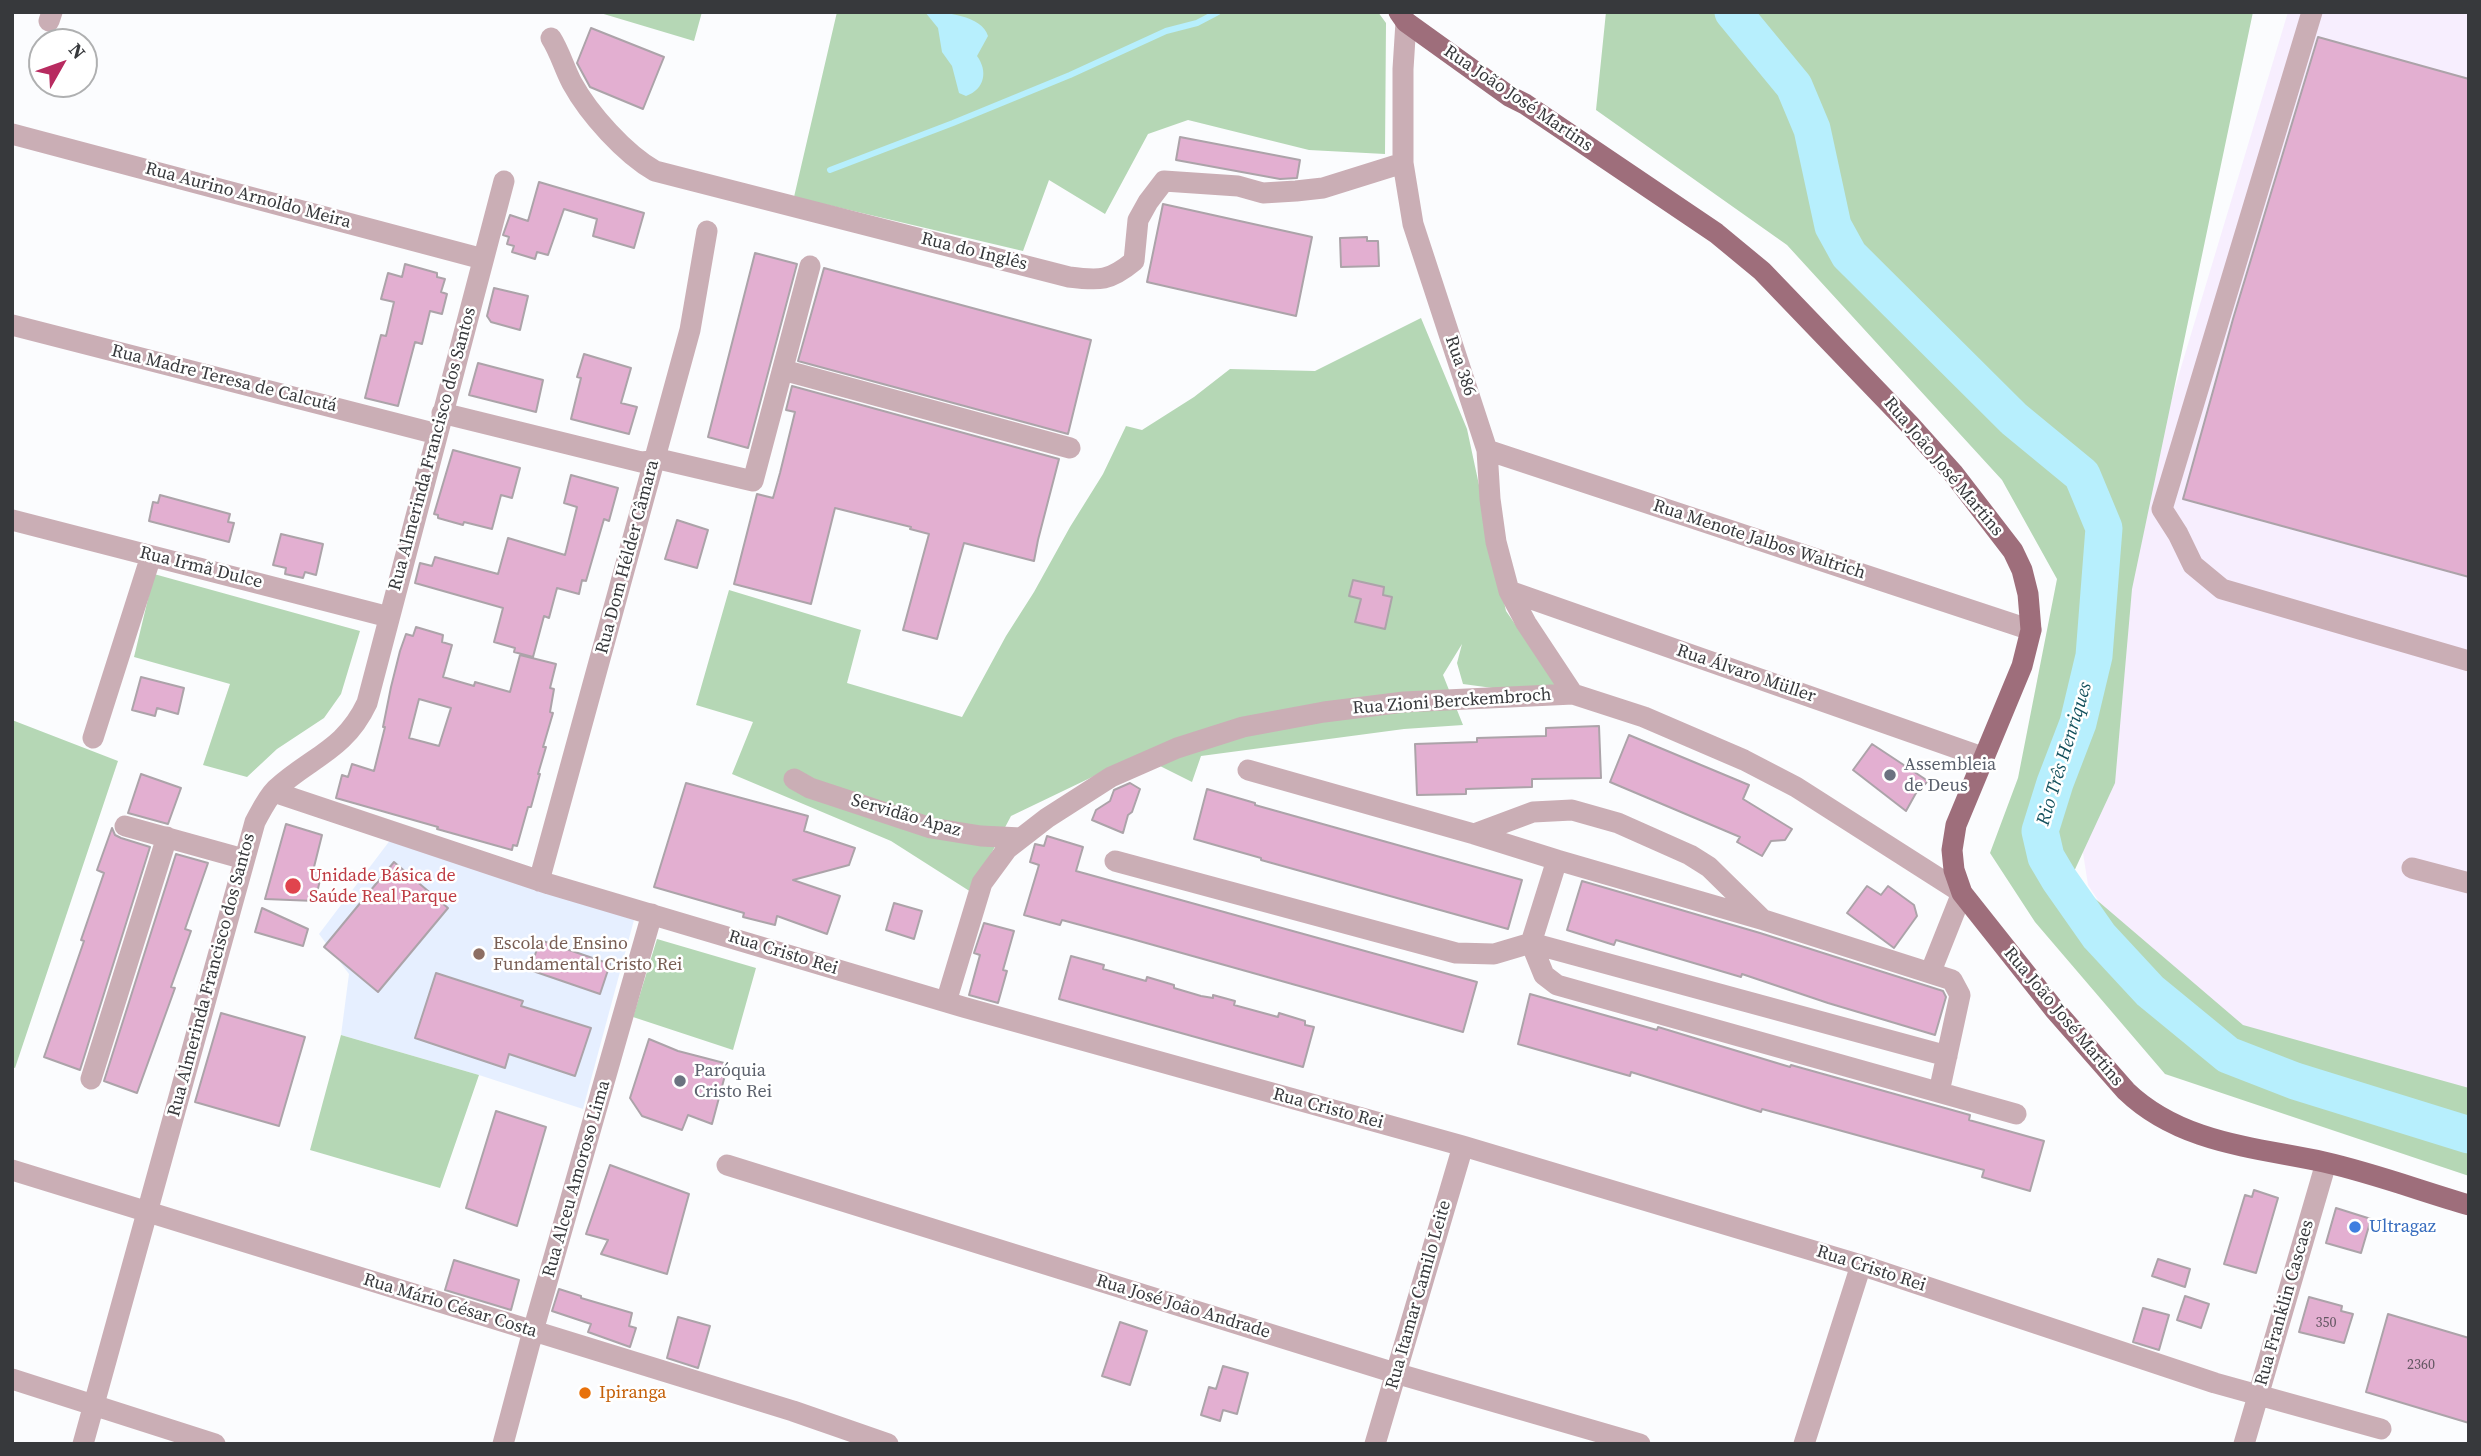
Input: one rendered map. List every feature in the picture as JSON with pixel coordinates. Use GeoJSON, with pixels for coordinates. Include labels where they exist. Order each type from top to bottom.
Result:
{"type":"FeatureCollection","features":[{"type":"Feature","properties":{"kind":"main road","name":"Rua João José Martins"},"geometry":{"type":"LineString","coordinates":[[1403,17],[1509,96],[1525,104],[1716,233],[1762,271],[1910,425],[1953,473],[2013,551],[2022,570],[2028,594],[2031,630],[2022,666],[1982,757],[1953,836],[1954,870],[1962,893],[2054,1009],[2126,1091],[2144,1108],[2166,1120],[2232,1146],[2326,1163],[2469,1205]]}},
{"type":"Feature","properties":{"kind":"street"},"geometry":{"type":"LineString","coordinates":[[2312,12],[2162,509],[2193,565],[2222,589],[2469,661]]}},
{"type":"Feature","properties":{"kind":"street","name":"Rua 386"},"geometry":{"type":"LineString","coordinates":[[1403,17],[1403,163],[1413,225],[1488,450],[1490,499],[1496,542],[1509,591],[1526,623],[1573,694]]}},
{"type":"Feature","properties":{"kind":"street","name":"Rua do Inglês"},"geometry":{"type":"LineString","coordinates":[[551,38],[580,97],[628,151],[655,171],[1069,277],[1107,279],[1134,261],[1138,220],[1148,201],[1164,181],[1237,186],[1263,193],[1296,191],[1323,188],[1403,163]]}},
{"type":"Feature","properties":{"kind":"street","name":"Rua Aurino Arnoldo Meira"},"geometry":{"type":"LineString","coordinates":[[12,134],[483,259]]}},
{"type":"Feature","properties":{"kind":"street","name":"Rua Almerinda Francisco dos Santos"},"geometry":{"type":"LineString","coordinates":[[83,1444],[254,821],[274,792],[348,735],[367,703],[504,181]]}},
{"type":"Feature","properties":{"kind":"street","name":"Rua Dom Hélder Câmara"},"geometry":{"type":"LineString","coordinates":[[539,881],[690,330],[708,231]]}},
{"type":"Feature","properties":{"kind":"street"},"geometry":{"type":"LineString","coordinates":[[442,413],[641,462],[663,460],[753,481],[810,266]]}},
{"type":"Feature","properties":{"kind":"street","name":"Rua Madre Teresa de Calcutá"},"geometry":{"type":"LineString","coordinates":[[12,325],[437,434]]}},
{"type":"Feature","properties":{"kind":"street"},"geometry":{"type":"LineString","coordinates":[[783,370],[1070,448]]}},
{"type":"Feature","properties":{"kind":"street","name":"Rua Menote Jalbos Waltrich"},"geometry":{"type":"LineString","coordinates":[[1488,450],[2031,630]]}},
{"type":"Feature","properties":{"kind":"street","name":"Rua Irmã Dulce"},"geometry":{"type":"LineString","coordinates":[[12,520],[389,617]]}},
{"type":"Feature","properties":{"kind":"street"},"geometry":{"type":"LineString","coordinates":[[93,738],[151,555]]}},
{"type":"Feature","properties":{"kind":"street","name":"Rua Álvaro Müller"},"geometry":{"type":"LineString","coordinates":[[1509,591],[1982,757]]}},
{"type":"Feature","properties":{"kind":"street","name":"Rua Zioni Berckembroch"},"geometry":{"type":"LineString","coordinates":[[946,1002],[982,883],[1001,857],[1021,838],[1089,791],[1137,764],[1242,727],[1324,712],[1404,702],[1573,694],[1644,717],[1744,760],[1796,786],[1962,893]]}},
{"type":"Feature","properties":{"kind":"street"},"geometry":{"type":"LineString","coordinates":[[1248,770],[1764,920],[1952,979],[1960,995],[1939,1092]]}},
{"type":"Feature","properties":{"kind":"street","name":"Servidão Apaz"},"geometry":{"type":"LineString","coordinates":[[794,779],[810,788],[931,828],[981,836],[1021,838]]}},
{"type":"Feature","properties":{"kind":"street","name":"Rua Cristo Rei"},"geometry":{"type":"LineString","coordinates":[[274,792],[539,881],[946,1002],[1463,1146],[1861,1265],[2258,1396],[2381,1429]]}},
{"type":"Feature","properties":{"kind":"street"},"geometry":{"type":"LineString","coordinates":[[1474,834],[1533,812],[1572,810],[1618,823],[1690,855],[1709,867],[1764,920]]}},
{"type":"Feature","properties":{"kind":"street"},"geometry":{"type":"LineString","coordinates":[[125,826],[244,859]]}},
{"type":"Feature","properties":{"kind":"street"},"geometry":{"type":"LineString","coordinates":[[91,1079],[167,837]]}},
{"type":"Feature","properties":{"kind":"street"},"geometry":{"type":"LineString","coordinates":[[1557,860],[1531,943],[1544,975],[1557,985],[2016,1114]]}},
{"type":"Feature","properties":{"kind":"street"},"geometry":{"type":"LineString","coordinates":[[1115,861],[1456,953],[1494,954],[1531,943],[1947,1056]]}},
{"type":"Feature","properties":{"kind":"street"},"geometry":{"type":"LineString","coordinates":[[2412,868],[2469,883]]}},
{"type":"Feature","properties":{"kind":"street"},"geometry":{"type":"LineString","coordinates":[[1931,971],[1962,893]]}},
{"type":"Feature","properties":{"kind":"street","name":"Rua Alceu Amoroso Lima"},"geometry":{"type":"LineString","coordinates":[[503,1444],[652,914]]}},
{"type":"Feature","properties":{"kind":"street","name":"Rua Itamar Camilo Leite"},"geometry":{"type":"LineString","coordinates":[[1375,1444],[1463,1146]]}},
{"type":"Feature","properties":{"kind":"street","name":"Rua Franklin Cascaes"},"geometry":{"type":"LineString","coordinates":[[2244,1444],[2326,1163]]}},
{"type":"Feature","properties":{"kind":"street","name":"Rua José João Andrade"},"geometry":{"type":"LineString","coordinates":[[727,1165],[1395,1373],[1640,1444]]}},
{"type":"Feature","properties":{"kind":"street","name":"Rua Mário César Costa"},"geometry":{"type":"LineString","coordinates":[[12,1170],[793,1411],[888,1444]]}},
{"type":"Feature","properties":{"kind":"street"},"geometry":{"type":"LineString","coordinates":[[1804,1444],[1861,1265]]}},
{"type":"Feature","properties":{"kind":"street"},"geometry":{"type":"LineString","coordinates":[[12,1379],[215,1444]]}},
{"type":"Feature","properties":{"kind":"shaded area"},"geometry":{"type":"Polygon","coordinates":[[[2288,12],[2469,12],[2469,1102],[2252,1044],[2107,914],[2088,885],[2074,795],[2117,580],[2288,12]]]}},
{"type":"Feature","properties":{"kind":"shaded area","name":"Escola de Ensino Fundamental Cristo Rei"},"geometry":{"type":"Polygon","coordinates":[[[391,839],[634,920],[583,1109],[479,1075],[341,1035],[349,974],[319,934],[391,839]]]}},
{"type":"Feature","properties":{"kind":"green space"},"geometry":{"type":"Polygon","coordinates":[[[597,12],[702,12],[694,41],[597,12]]]}},
{"type":"Feature","properties":{"kind":"green space"},"geometry":{"type":"Polygon","coordinates":[[[837,12],[1378,12],[1386,23],[1385,154],[1309,150],[1188,120],[1148,134],[1105,214],[1049,180],[1023,251],[794,197],[837,12]]]}},
{"type":"Feature","properties":{"kind":"green space"},"geometry":{"type":"Polygon","coordinates":[[[1606,12],[2253,12],[2132,589],[2115,783],[2071,878],[2243,1025],[2469,1088],[2469,1176],[2165,1074],[2035,922],[1990,853],[2018,778],[2057,579],[2002,480],[1787,245],[1596,110],[1606,12]]]}},
{"type":"Feature","properties":{"kind":"green space"},"geometry":{"type":"Polygon","coordinates":[[[1421,318],[1467,429],[1506,611],[1556,683],[1555,688],[1500,689],[1463,684],[1457,663],[1462,644],[1443,675],[1463,725],[1404,729],[1201,756],[1192,782],[1138,755],[1011,816],[971,892],[891,841],[732,774],[753,722],[696,705],[729,590],[861,630],[847,683],[962,717],[1006,636],[1103,474],[1126,426],[1142,430],[1194,397],[1230,369],[1315,371],[1421,318]]]}},
{"type":"Feature","properties":{"kind":"green space"},"geometry":{"type":"Polygon","coordinates":[[[154,574],[360,631],[341,694],[324,718],[277,749],[247,777],[203,765],[230,684],[134,657],[154,574]]]}},
{"type":"Feature","properties":{"kind":"green space"},"geometry":{"type":"Polygon","coordinates":[[[12,720],[118,761],[15,1068],[12,1067],[12,720]]]}},
{"type":"Feature","properties":{"kind":"green space"},"geometry":{"type":"Polygon","coordinates":[[[657,939],[756,968],[733,1050],[633,1017],[657,939]]]}},
{"type":"Feature","properties":{"kind":"green space"},"geometry":{"type":"Polygon","coordinates":[[[341,1035],[479,1075],[440,1188],[310,1150],[341,1035]]]}},
{"type":"Feature","properties":{"kind":"water"},"geometry":{"type":"Polygon","coordinates":[[[925,12],[961,16],[978,23],[984,29],[988,36],[977,56],[983,68],[983,79],[972,93],[966,96],[959,93],[952,66],[942,52],[938,28],[925,12]]]}},
{"type":"Feature","properties":{"kind":"building"},"geometry":{"type":"Polygon","coordinates":[[[591,28],[664,57],[643,109],[590,87],[577,63],[591,28]]]}},
{"type":"Feature","properties":{"kind":"building"},"geometry":{"type":"Polygon","coordinates":[[[2318,37],[2469,79],[2469,577],[2183,499],[2233,319],[2318,37]]]}},
{"type":"Feature","properties":{"kind":"building"},"geometry":{"type":"Polygon","coordinates":[[[1180,137],[1300,160],[1297,178],[1280,179],[1176,160],[1180,137]]]}},
{"type":"Feature","properties":{"kind":"building"},"geometry":{"type":"Polygon","coordinates":[[[539,182],[644,213],[634,248],[593,236],[597,219],[564,209],[548,255],[537,252],[535,259],[512,252],[514,246],[507,244],[509,237],[503,235],[510,215],[528,221],[539,182]]]}},
{"type":"Feature","properties":{"kind":"building"},"geometry":{"type":"Polygon","coordinates":[[[1163,204],[1312,237],[1296,316],[1147,282],[1163,204]]]}},
{"type":"Feature","properties":{"kind":"building"},"geometry":{"type":"Polygon","coordinates":[[[1367,237],[1367,241],[1378,241],[1379,266],[1341,267],[1340,238],[1367,237]]]}},
{"type":"Feature","properties":{"kind":"building"},"geometry":{"type":"Polygon","coordinates":[[[755,253],[797,264],[748,448],[708,437],[755,253]]]}},
{"type":"Feature","properties":{"kind":"building"},"geometry":{"type":"Polygon","coordinates":[[[405,264],[437,273],[437,277],[445,279],[441,292],[447,294],[442,314],[430,311],[422,344],[415,342],[398,406],[365,398],[381,335],[386,336],[394,302],[381,299],[388,273],[402,277],[405,264]]]}},
{"type":"Feature","properties":{"kind":"building"},"geometry":{"type":"Polygon","coordinates":[[[824,268],[1091,340],[1068,434],[798,361],[824,268]]]}},
{"type":"Feature","properties":{"kind":"building"},"geometry":{"type":"Polygon","coordinates":[[[494,288],[528,296],[520,330],[491,322],[487,316],[494,288]]]}},
{"type":"Feature","properties":{"kind":"building"},"geometry":{"type":"Polygon","coordinates":[[[584,354],[631,368],[621,403],[637,407],[629,434],[571,419],[581,378],[577,377],[584,354]]]}},
{"type":"Feature","properties":{"kind":"building"},"geometry":{"type":"Polygon","coordinates":[[[478,363],[543,380],[536,412],[469,395],[478,363]]]}},
{"type":"Feature","properties":{"kind":"building"},"geometry":{"type":"Polygon","coordinates":[[[792,386],[1059,459],[1034,561],[964,543],[937,639],[903,630],[929,534],[910,529],[911,527],[835,508],[811,604],[734,584],[757,494],[773,498],[795,412],[786,410],[792,386]]]}},
{"type":"Feature","properties":{"kind":"building"},"geometry":{"type":"Polygon","coordinates":[[[453,450],[520,468],[512,498],[501,495],[492,529],[464,522],[463,525],[438,518],[438,515],[434,514],[453,450]]]}},
{"type":"Feature","properties":{"kind":"building"},"geometry":{"type":"Polygon","coordinates":[[[571,475],[618,488],[609,521],[604,519],[586,581],[582,580],[579,594],[557,588],[549,618],[544,616],[533,657],[514,652],[515,648],[494,642],[503,608],[415,583],[420,563],[432,566],[435,557],[498,574],[508,538],[565,555],[577,507],[564,503],[571,475]]]}},
{"type":"Feature","properties":{"kind":"building"},"geometry":{"type":"Polygon","coordinates":[[[160,495],[230,514],[228,522],[234,523],[229,542],[149,521],[153,502],[158,503],[160,495]]]}},
{"type":"Feature","properties":{"kind":"building"},"geometry":{"type":"Polygon","coordinates":[[[677,520],[708,530],[697,568],[665,559],[677,520]]]}},
{"type":"Feature","properties":{"kind":"building"},"geometry":{"type":"Polygon","coordinates":[[[281,534],[323,544],[316,575],[305,572],[303,578],[285,574],[286,568],[273,565],[281,534]]]}},
{"type":"Feature","properties":{"kind":"building"},"geometry":{"type":"Polygon","coordinates":[[[1353,580],[1384,587],[1383,595],[1392,597],[1385,629],[1355,622],[1361,599],[1349,596],[1353,580]]]}},
{"type":"Feature","properties":{"kind":"building"},"geometry":{"type":"Polygon","coordinates":[[[416,627],[443,635],[442,642],[452,645],[443,677],[474,686],[475,682],[510,692],[520,655],[556,664],[550,688],[554,689],[550,712],[553,713],[543,747],[546,747],[540,774],[517,846],[513,845],[512,850],[336,798],[342,775],[348,777],[352,764],[374,771],[400,651],[406,634],[413,636],[416,627]],[[419,699],[409,738],[439,746],[451,708],[419,699]]]}},
{"type":"Feature","properties":{"kind":"building"},"geometry":{"type":"Polygon","coordinates":[[[141,677],[184,688],[178,714],[157,708],[155,716],[132,710],[141,677]]]}},
{"type":"Feature","properties":{"kind":"building"},"geometry":{"type":"Polygon","coordinates":[[[1599,726],[1601,778],[1532,779],[1532,787],[1466,789],[1466,794],[1417,795],[1415,744],[1477,742],[1477,738],[1546,736],[1546,728],[1599,726]]]}},
{"type":"Feature","properties":{"kind":"building"},"geometry":{"type":"Polygon","coordinates":[[[1629,735],[1749,785],[1743,799],[1792,829],[1785,840],[1771,841],[1762,856],[1737,842],[1740,837],[1610,782],[1629,735]]]}},
{"type":"Feature","properties":{"kind":"building","name":"Assembleia de Deus"},"geometry":{"type":"Polygon","coordinates":[[[1872,744],[1928,781],[1916,793],[1906,811],[1853,770],[1872,744]]]}},
{"type":"Feature","properties":{"kind":"building"},"geometry":{"type":"Polygon","coordinates":[[[141,774],[181,788],[168,824],[128,813],[141,774]]]}},
{"type":"Feature","properties":{"kind":"building"},"geometry":{"type":"Polygon","coordinates":[[[686,783],[808,816],[804,831],[855,848],[849,865],[793,880],[840,896],[827,934],[777,916],[775,925],[743,917],[744,913],[654,887],[686,783]]]}},
{"type":"Feature","properties":{"kind":"building"},"geometry":{"type":"Polygon","coordinates":[[[1130,783],[1140,789],[1123,833],[1092,820],[1096,810],[1110,801],[1114,790],[1130,783]]]}},
{"type":"Feature","properties":{"kind":"building"},"geometry":{"type":"Polygon","coordinates":[[[1207,789],[1522,880],[1508,929],[1194,839],[1207,789]]]}},
{"type":"Feature","properties":{"kind":"building","name":"Unidade Básica de Saúde Real Parque"},"geometry":{"type":"Polygon","coordinates":[[[286,824],[322,835],[313,871],[322,872],[315,901],[265,899],[286,824]]]}},
{"type":"Feature","properties":{"kind":"building"},"geometry":{"type":"Polygon","coordinates":[[[112,828],[115,835],[121,838],[150,847],[80,1070],[44,1057],[84,941],[81,940],[104,873],[97,870],[112,828]]]}},
{"type":"Feature","properties":{"kind":"building"},"geometry":{"type":"Polygon","coordinates":[[[1047,836],[1083,847],[1076,871],[1477,982],[1463,1032],[1062,920],[1060,925],[1024,915],[1039,865],[1030,862],[1035,844],[1044,846],[1047,836]]]}},
{"type":"Feature","properties":{"kind":"building"},"geometry":{"type":"Polygon","coordinates":[[[176,854],[208,863],[185,929],[191,931],[171,987],[175,988],[137,1093],[104,1081],[176,854]]]}},
{"type":"Feature","properties":{"kind":"building"},"geometry":{"type":"Polygon","coordinates":[[[394,862],[448,908],[378,992],[324,947],[394,862]]]}},
{"type":"Feature","properties":{"kind":"building"},"geometry":{"type":"Polygon","coordinates":[[[1582,881],[1760,933],[1943,991],[1946,997],[1935,1035],[1742,974],[1741,977],[1616,940],[1614,945],[1567,930],[1582,881]]]}},
{"type":"Feature","properties":{"kind":"building"},"geometry":{"type":"Polygon","coordinates":[[[1867,886],[1881,895],[1888,886],[1914,905],[1917,916],[1894,948],[1847,913],[1867,886]]]}},
{"type":"Feature","properties":{"kind":"building"},"geometry":{"type":"Polygon","coordinates":[[[894,903],[922,911],[914,939],[886,930],[894,903]]]}},
{"type":"Feature","properties":{"kind":"building"},"geometry":{"type":"Polygon","coordinates":[[[262,908],[308,929],[303,946],[255,932],[262,908]]]}},
{"type":"Feature","properties":{"kind":"building"},"geometry":{"type":"Polygon","coordinates":[[[984,923],[1014,931],[1003,970],[1007,971],[998,1003],[969,995],[980,955],[974,953],[984,923]]]}},
{"type":"Feature","properties":{"kind":"building"},"geometry":{"type":"Polygon","coordinates":[[[540,940],[610,964],[600,994],[530,970],[540,940]]]}},
{"type":"Feature","properties":{"kind":"building"},"geometry":{"type":"Polygon","coordinates":[[[1071,956],[1104,965],[1103,969],[1146,981],[1147,977],[1201,996],[1213,998],[1213,995],[1235,1001],[1234,1005],[1305,1021],[1305,1025],[1314,1027],[1303,1067],[1059,999],[1071,956]]]}},
{"type":"Feature","properties":{"kind":"building"},"geometry":{"type":"Polygon","coordinates":[[[436,973],[523,1001],[521,1006],[591,1028],[575,1076],[509,1054],[505,1068],[415,1038],[436,973]]]}},
{"type":"Feature","properties":{"kind":"building"},"geometry":{"type":"Polygon","coordinates":[[[1530,994],[1657,1030],[1658,1027],[1790,1067],[1791,1065],[1970,1115],[1969,1120],[2044,1141],[2030,1191],[1982,1177],[1984,1170],[1762,1109],[1761,1112],[1631,1072],[1630,1076],[1518,1044],[1530,994]]]}},
{"type":"Feature","properties":{"kind":"building"},"geometry":{"type":"Polygon","coordinates":[[[221,1013],[305,1037],[279,1126],[195,1102],[221,1013]]]}},
{"type":"Feature","properties":{"kind":"building","name":"Paróquia Cristo Rei"},"geometry":{"type":"Polygon","coordinates":[[[649,1039],[678,1051],[728,1064],[712,1124],[688,1115],[682,1130],[642,1116],[630,1098],[649,1039]]]}},
{"type":"Feature","properties":{"kind":"building"},"geometry":{"type":"Polygon","coordinates":[[[496,1111],[546,1127],[517,1226],[466,1208],[496,1111]]]}},
{"type":"Feature","properties":{"kind":"building"},"geometry":{"type":"Polygon","coordinates":[[[610,1165],[689,1194],[667,1274],[601,1254],[608,1240],[586,1234],[610,1165]]]}},
{"type":"Feature","properties":{"kind":"building"},"geometry":{"type":"Polygon","coordinates":[[[2254,1190],[2278,1198],[2256,1273],[2224,1264],[2245,1195],[2252,1197],[2254,1190]]]}},
{"type":"Feature","properties":{"kind":"building","name":"Ultragaz"},"geometry":{"type":"Polygon","coordinates":[[[2336,1208],[2371,1219],[2361,1253],[2326,1243],[2336,1208]]]}},
{"type":"Feature","properties":{"kind":"building"},"geometry":{"type":"Polygon","coordinates":[[[2158,1259],[2190,1269],[2185,1287],[2152,1276],[2158,1259]]]}},
{"type":"Feature","properties":{"kind":"building"},"geometry":{"type":"Polygon","coordinates":[[[454,1260],[519,1280],[511,1310],[445,1290],[454,1260]]]}},
{"type":"Feature","properties":{"kind":"building"},"geometry":{"type":"Polygon","coordinates":[[[559,1289],[632,1313],[629,1326],[636,1328],[630,1347],[588,1332],[591,1324],[552,1311],[559,1289]]]}},
{"type":"Feature","properties":{"kind":"building"},"geometry":{"type":"Polygon","coordinates":[[[2185,1296],[2209,1304],[2201,1328],[2177,1320],[2185,1296]]]}},
{"type":"Feature","properties":{"kind":"building"},"geometry":{"type":"Polygon","coordinates":[[[2309,1297],[2342,1306],[2341,1311],[2353,1314],[2344,1343],[2299,1332],[2309,1297]]]}},
{"type":"Feature","properties":{"kind":"building"},"geometry":{"type":"Polygon","coordinates":[[[2143,1308],[2169,1315],[2159,1350],[2133,1342],[2143,1308]]]}},
{"type":"Feature","properties":{"kind":"building"},"geometry":{"type":"Polygon","coordinates":[[[2388,1314],[2469,1338],[2469,1423],[2366,1392],[2388,1314]]]}},
{"type":"Feature","properties":{"kind":"building"},"geometry":{"type":"Polygon","coordinates":[[[678,1317],[710,1326],[698,1368],[667,1358],[678,1317]]]}},
{"type":"Feature","properties":{"kind":"building"},"geometry":{"type":"Polygon","coordinates":[[[1120,1322],[1147,1331],[1130,1385],[1102,1376],[1120,1322]]]}},
{"type":"Feature","properties":{"kind":"building"},"geometry":{"type":"Polygon","coordinates":[[[1223,1366],[1248,1373],[1237,1414],[1223,1410],[1220,1421],[1201,1415],[1209,1387],[1216,1389],[1223,1366]]]}},
{"type":"Feature","properties":{"kind":"waterway"},"geometry":{"type":"LineString","coordinates":[[830,170],[953,123],[1070,75],[1166,31],[1197,23],[1218,12]]}},
{"type":"Feature","properties":{"kind":"waterway","name":"Rio Três Henriques"},"geometry":{"type":"LineString","coordinates":[[1733,12],[1794,86],[1812,129],[1833,226],[1849,255],[2014,419],[2082,475],[2104,528],[2094,656],[2078,723],[2040,831],[2046,857],[2059,879],[2099,936],[2150,991],[2228,1055],[2295,1081],[2469,1135]]}},
{"type":"Feature","properties":{"kind":"place","name":"Assembleia de Deus"},"geometry":{"type":"Point","coordinates":[1890,775]}},
{"type":"Feature","properties":{"kind":"place","name":"Unidade Básica de Saúde Real Parque"},"geometry":{"type":"Point","coordinates":[293,886]}},
{"type":"Feature","properties":{"kind":"place","name":"Escola de Ensino Fundamental Cristo Rei"},"geometry":{"type":"Point","coordinates":[479,954]}},
{"type":"Feature","properties":{"kind":"place","name":"Paróquia Cristo Rei"},"geometry":{"type":"Point","coordinates":[680,1081]}},
{"type":"Feature","properties":{"kind":"place","name":"Ultragaz"},"geometry":{"type":"Point","coordinates":[2355,1227]}},
{"type":"Feature","properties":{"kind":"place","name":"Ipiranga"},"geometry":{"type":"Point","coordinates":[585,1393]}}]}
